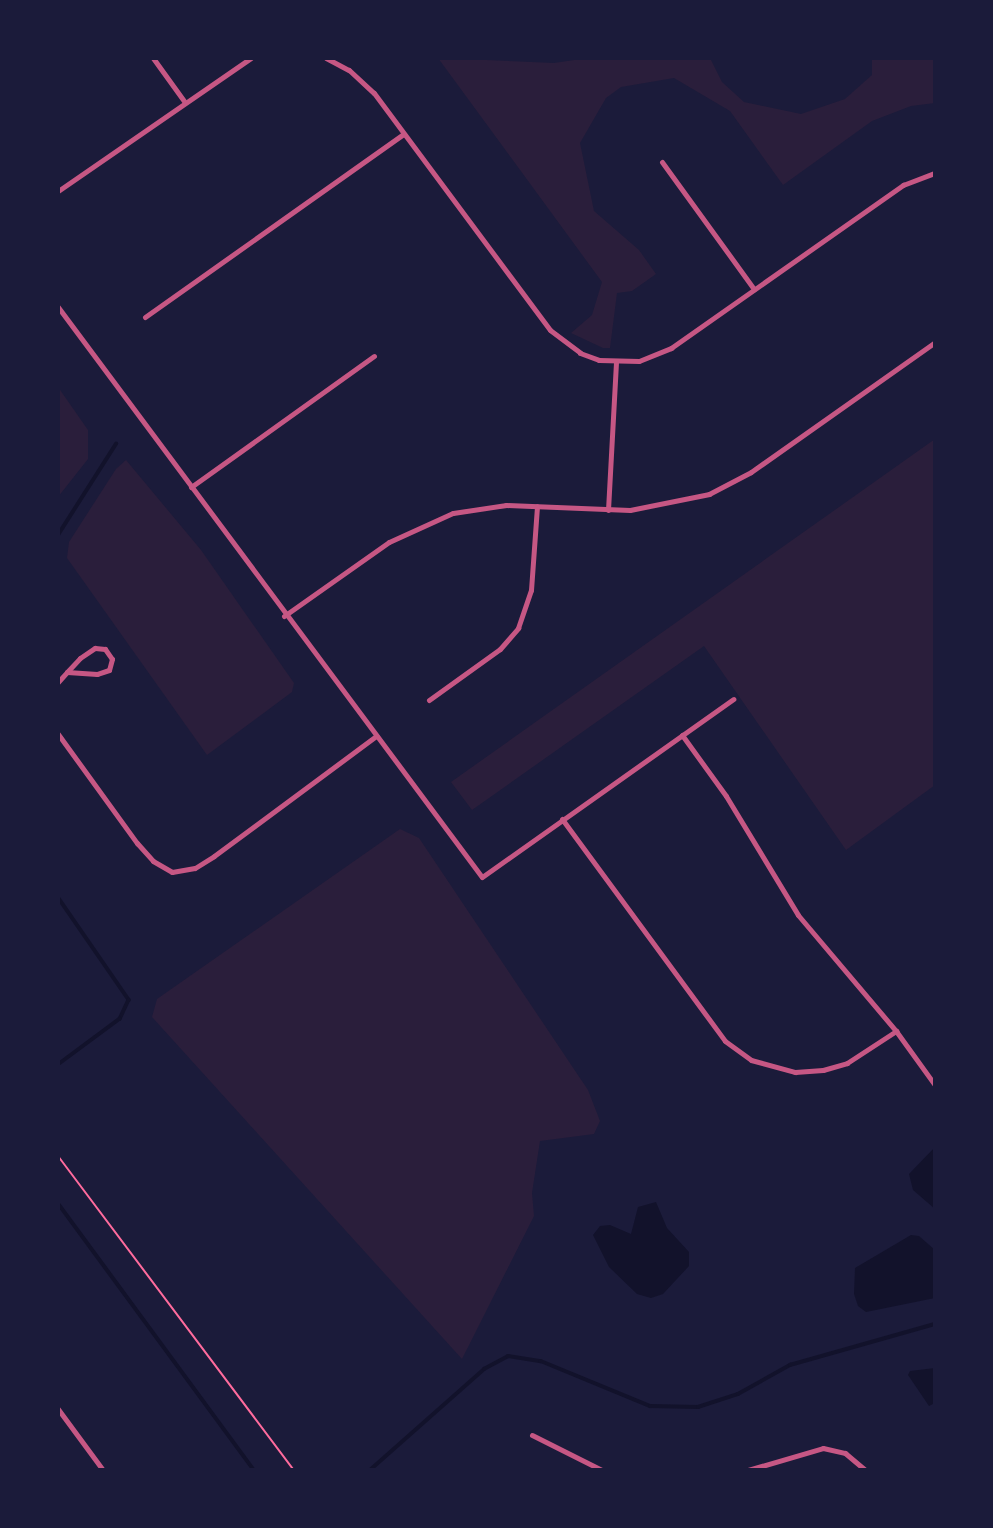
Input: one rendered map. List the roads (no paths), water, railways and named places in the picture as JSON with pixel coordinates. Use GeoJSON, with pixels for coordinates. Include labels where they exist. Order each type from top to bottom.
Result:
{"type":"FeatureCollection","features":[{"type":"Feature","properties":{"kind":"street"},"geometry":{"type":"LineString","coordinates":[[153,58],[184,101]]}},
{"type":"Feature","properties":{"kind":"street"},"geometry":{"type":"LineString","coordinates":[[58,191],[184,101],[251,58]]}},
{"type":"Feature","properties":{"kind":"street"},"geometry":{"type":"LineString","coordinates":[[326,58],[361,79],[550,330],[580,353],[616,362],[639,361],[664,351],[903,184],[935,173]]}},
{"type":"Feature","properties":{"kind":"street"},"geometry":{"type":"LineString","coordinates":[[145,317],[403,134]]}},
{"type":"Feature","properties":{"kind":"street"},"geometry":{"type":"LineString","coordinates":[[662,162],[754,289]]}},
{"type":"Feature","properties":{"kind":"street"},"geometry":{"type":"LineString","coordinates":[[58,306],[284,616],[482,877],[733,699]]}},
{"type":"Feature","properties":{"kind":"street"},"geometry":{"type":"LineString","coordinates":[[284,616],[389,542],[423,524],[479,508],[537,506],[608,510],[672,505],[737,480],[935,342]]}},
{"type":"Feature","properties":{"kind":"street"},"geometry":{"type":"LineString","coordinates":[[191,487],[374,356]]}},
{"type":"Feature","properties":{"kind":"street"},"geometry":{"type":"LineString","coordinates":[[608,510],[616,362]]}},
{"type":"Feature","properties":{"kind":"street"},"geometry":{"type":"LineString","coordinates":[[429,700],[500,649],[518,628],[531,590],[537,506]]}},
{"type":"Feature","properties":{"kind":"street"},"geometry":{"type":"LineString","coordinates":[[58,682],[67,672],[95,648],[105,649],[112,659],[109,670],[97,674],[67,672]]}},
{"type":"Feature","properties":{"kind":"street"},"geometry":{"type":"LineString","coordinates":[[58,734],[137,843],[153,861],[172,872],[195,868],[214,856],[376,736]]}},
{"type":"Feature","properties":{"kind":"street"},"geometry":{"type":"LineString","coordinates":[[682,735],[805,925],[896,1031],[935,1085]]}},
{"type":"Feature","properties":{"kind":"street"},"geometry":{"type":"LineString","coordinates":[[562,819],[721,1036],[751,1060],[795,1072],[823,1070],[847,1063],[896,1031]]}},
{"type":"Feature","properties":{"kind":"street"},"geometry":{"type":"LineString","coordinates":[[58,1409],[103,1470]]}},
{"type":"Feature","properties":{"kind":"street"},"geometry":{"type":"LineString","coordinates":[[532,1435],[599,1470]]}},
{"type":"Feature","properties":{"kind":"street"},"geometry":{"type":"LineString","coordinates":[[748,1470],[822,1448],[845,1453],[864,1470]]}},
{"type":"Feature","properties":{"kind":"waterway"},"geometry":{"type":"LineString","coordinates":[[58,535],[116,444]]}},
{"type":"Feature","properties":{"kind":"waterway"},"geometry":{"type":"LineString","coordinates":[[58,897],[129,1000],[120,1019],[58,1065]]}},
{"type":"Feature","properties":{"kind":"waterway"},"geometry":{"type":"LineString","coordinates":[[58,1203],[254,1470]]}},
{"type":"Feature","properties":{"kind":"waterway"},"geometry":{"type":"LineString","coordinates":[[370,1470],[484,1369],[508,1356],[541,1361],[650,1406],[698,1407],[738,1394],[790,1365],[935,1324]]}}]}
